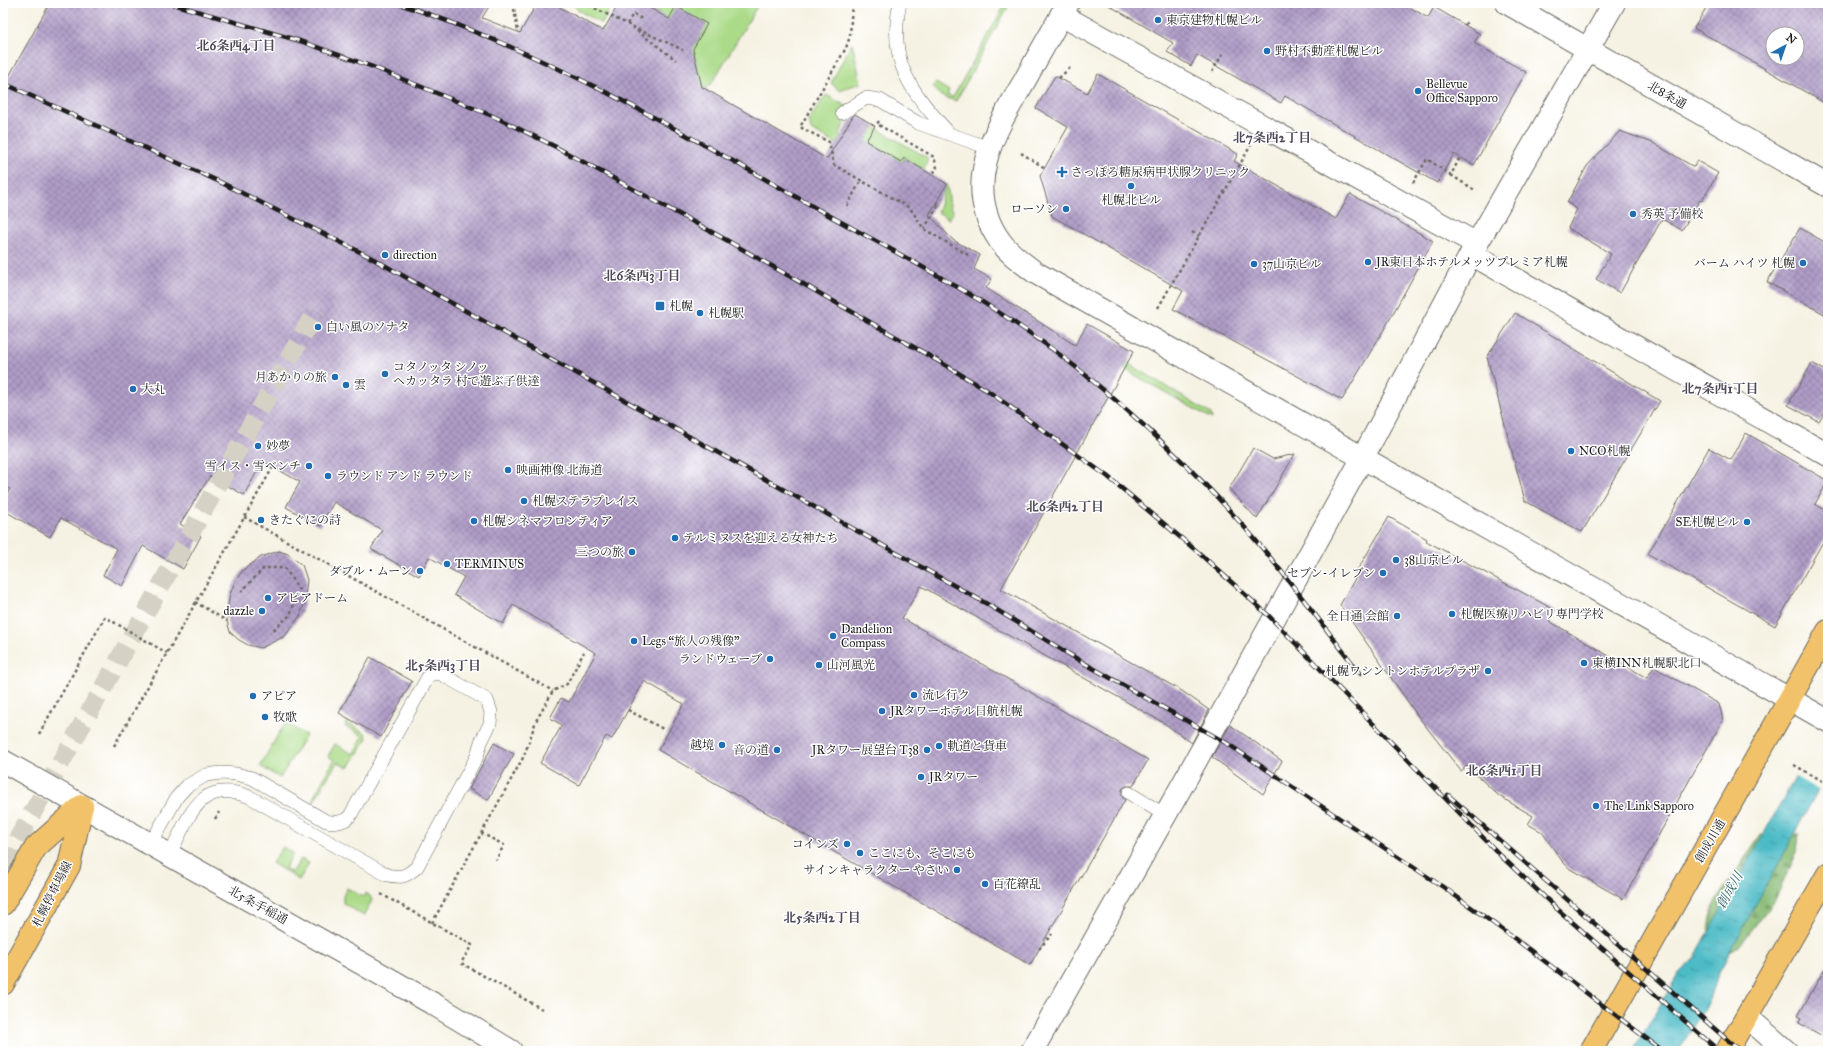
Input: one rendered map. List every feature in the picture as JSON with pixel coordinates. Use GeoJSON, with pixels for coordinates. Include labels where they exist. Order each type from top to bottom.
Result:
{"type":"FeatureCollection","features":[{"type":"Feature","properties":{"kind":"main road","name":"創成川通"},"geometry":{"type":"LineString","coordinates":[[1591,1051],[1828,632]]}},
{"type":"Feature","properties":{"kind":"main road"},"geometry":{"type":"LineString","coordinates":[[3,904],[36,846],[82,806]]}},
{"type":"Feature","properties":{"kind":"main road","name":"札幌停車場線"},"geometry":{"type":"LineString","coordinates":[[3,984],[69,866],[82,806]]}},
{"type":"Feature","properties":{"kind":"main road"},"geometry":{"type":"LineString","coordinates":[[1727,1051],[1828,874]]}},
{"type":"Feature","properties":{"kind":"street","name":"北8条通"},"geometry":{"type":"LineString","coordinates":[[1507,3],[1828,186]]}},
{"type":"Feature","properties":{"kind":"street"},"geometry":{"type":"LineString","coordinates":[[1032,1051],[1165,815],[1362,458],[1474,249],[1614,3]]}},
{"type":"Feature","properties":{"kind":"street"},"geometry":{"type":"LineString","coordinates":[[1822,717],[1036,273],[1013,255],[999,241],[989,220],[984,202],[982,183],[984,165],[989,148],[997,129],[1065,9],[1262,125],[1401,202],[1474,249],[1828,455]]}},
{"type":"Feature","properties":{"kind":"street","name":"北5条手稲通"},"geometry":{"type":"LineString","coordinates":[[3,760],[150,845],[438,1006],[488,1045],[511,1051]]}},
{"type":"Feature","properties":{"kind":"street"},"geometry":{"type":"LineString","coordinates":[[1747,1017],[1786,1051]]}},
{"type":"Feature","properties":{"kind":"lane"},"geometry":{"type":"LineString","coordinates":[[900,3],[896,33],[899,58],[908,82],[921,102],[948,132]]}},
{"type":"Feature","properties":{"kind":"lane"},"geometry":{"type":"LineString","coordinates":[[842,113],[866,98],[880,100],[918,123],[948,132],[989,148]]}},
{"type":"Feature","properties":{"kind":"lane"},"geometry":{"type":"LineString","coordinates":[[150,845],[177,798],[187,786],[206,775],[221,773],[236,774],[252,778],[326,821],[335,823],[345,821],[350,816],[428,677],[432,674],[441,674],[487,700],[491,712],[490,724],[481,742],[477,756],[417,867],[408,875],[400,878],[387,875],[250,797],[236,792],[213,793],[204,797],[195,808],[169,855]]}},
{"type":"Feature","properties":{"kind":"lane"},"geometry":{"type":"LineString","coordinates":[[1129,793],[1165,815]]}},
{"type":"Feature","properties":{"kind":"path"},"geometry":{"type":"LineString","coordinates":[[513,3],[518,32]]}},
{"type":"Feature","properties":{"kind":"path"},"geometry":{"type":"LineString","coordinates":[[584,3],[683,50]]}},
{"type":"Feature","properties":{"kind":"path"},"geometry":{"type":"LineString","coordinates":[[852,3],[850,36],[846,48],[800,127],[829,142],[834,165],[910,208],[924,229],[970,256]]}},
{"type":"Feature","properties":{"kind":"path"},"geometry":{"type":"LineString","coordinates":[[627,24],[633,14],[644,20]]}},
{"type":"Feature","properties":{"kind":"path"},"geometry":{"type":"LineString","coordinates":[[1465,25],[1467,21]]}},
{"type":"Feature","properties":{"kind":"path"},"geometry":{"type":"LineString","coordinates":[[627,24],[676,60]]}},
{"type":"Feature","properties":{"kind":"path"},"geometry":{"type":"LineString","coordinates":[[1059,78],[1071,67]]}},
{"type":"Feature","properties":{"kind":"path"},"geometry":{"type":"LineString","coordinates":[[1158,308],[1262,125]]}},
{"type":"Feature","properties":{"kind":"path"},"geometry":{"type":"LineString","coordinates":[[1021,153],[1045,168]]}},
{"type":"Feature","properties":{"kind":"path"},"geometry":{"type":"LineString","coordinates":[[1450,175],[1460,157]]}},
{"type":"Feature","properties":{"kind":"path"},"geometry":{"type":"LineString","coordinates":[[1401,202],[1427,160],[1476,191]]}},
{"type":"Feature","properties":{"kind":"path"},"geometry":{"type":"LineString","coordinates":[[847,206],[861,180]]}},
{"type":"Feature","properties":{"kind":"path"},"geometry":{"type":"LineString","coordinates":[[924,229],[939,204],[936,203]]}},
{"type":"Feature","properties":{"kind":"path"},"geometry":{"type":"LineString","coordinates":[[1192,232],[1199,236]]}},
{"type":"Feature","properties":{"kind":"path"},"geometry":{"type":"LineString","coordinates":[[114,746],[272,467]]}},
{"type":"Feature","properties":{"kind":"path"},"geometry":{"type":"LineString","coordinates":[[244,517],[553,691]]}},
{"type":"Feature","properties":{"kind":"path"},"geometry":{"type":"LineString","coordinates":[[241,592],[264,568],[285,568],[299,590],[290,615],[271,632]]}},
{"type":"Feature","properties":{"kind":"path"},"geometry":{"type":"LineString","coordinates":[[195,602],[227,621]]}},
{"type":"Feature","properties":{"kind":"path"},"geometry":{"type":"LineString","coordinates":[[39,734],[105,617],[167,653]]}},
{"type":"Feature","properties":{"kind":"path"},"geometry":{"type":"LineString","coordinates":[[432,923],[524,756],[536,721],[553,691],[567,684],[584,652]]}},
{"type":"Feature","properties":{"kind":"path"},"geometry":{"type":"LineString","coordinates":[[628,710],[665,730]]}},
{"type":"Feature","properties":{"kind":"path"},"geometry":{"type":"LineString","coordinates":[[1794,765],[1828,784]]}},
{"type":"Feature","properties":{"kind":"path"},"geometry":{"type":"LineString","coordinates":[[215,819],[219,812],[224,812]]}},
{"type":"Feature","properties":{"kind":"path"},"geometry":{"type":"LineString","coordinates":[[481,833],[504,845],[496,860]]}},
{"type":"Feature","properties":{"kind":"path"},"geometry":{"type":"LineString","coordinates":[[377,892],[472,945],[461,963],[542,1009]]}},
{"type":"Feature","properties":{"kind":"path"},"geometry":{"type":"LineString","coordinates":[[1039,949],[1052,934]]}},
{"type":"Feature","properties":{"kind":"green space"},"geometry":{"type":"Polygon","coordinates":[[[572,3],[612,3],[603,22],[600,23],[578,10],[572,3]]]}},
{"type":"Feature","properties":{"kind":"green space"},"geometry":{"type":"Polygon","coordinates":[[[641,3],[759,3],[712,83],[706,88],[700,89],[641,3]]]}},
{"type":"Feature","properties":{"kind":"green space"},"geometry":{"type":"Polygon","coordinates":[[[1006,3],[1010,3],[956,101],[941,96],[933,86],[936,83],[949,91],[947,95],[953,97],[1006,3]]]}},
{"type":"Feature","properties":{"kind":"green space"},"geometry":{"type":"Polygon","coordinates":[[[852,43],[861,83],[839,90],[831,83],[852,43]]]}},
{"type":"Feature","properties":{"kind":"green space"},"geometry":{"type":"Polygon","coordinates":[[[826,95],[852,109],[839,135],[862,145],[874,127],[928,158],[924,170],[904,158],[901,162],[881,149],[862,158],[811,130],[809,120],[826,95]]]}},
{"type":"Feature","properties":{"kind":"green space"},"geometry":{"type":"Polygon","coordinates":[[[947,184],[950,206],[953,213],[949,219],[937,212],[947,184]]]}},
{"type":"Feature","properties":{"kind":"green space"},"geometry":{"type":"Polygon","coordinates":[[[1118,357],[1211,414],[1212,419],[1121,367],[1118,357]]]}},
{"type":"Feature","properties":{"kind":"green space"},"geometry":{"type":"Polygon","coordinates":[[[346,722],[365,733],[367,738],[350,766],[346,767],[337,762],[314,801],[312,800],[334,760],[328,756],[335,744],[353,754],[363,736],[345,726],[346,722]]]}},
{"type":"Feature","properties":{"kind":"green space"},"geometry":{"type":"Polygon","coordinates":[[[285,723],[306,735],[280,778],[260,766],[285,723]]]}},
{"type":"Feature","properties":{"kind":"green space"},"geometry":{"type":"Polygon","coordinates":[[[1761,834],[1799,834],[1797,852],[1776,898],[1738,948],[1703,965],[1713,905],[1761,834]]]}},
{"type":"Feature","properties":{"kind":"green space"},"geometry":{"type":"Polygon","coordinates":[[[283,847],[293,853],[285,868],[292,873],[301,859],[309,863],[299,880],[272,863],[283,847]]]}},
{"type":"Feature","properties":{"kind":"green space"},"geometry":{"type":"Polygon","coordinates":[[[347,888],[363,897],[366,893],[370,896],[372,900],[364,916],[343,903],[343,896],[347,888]]]}},
{"type":"Feature","properties":{"kind":"water"},"geometry":{"type":"Polygon","coordinates":[[[1828,719],[1828,772],[1718,974],[1710,1000],[1678,1051],[1633,1051],[1679,973],[1693,960],[1828,719]]]}},
{"type":"Feature","properties":{"kind":"pier"},"geometry":{"type":"Polygon","coordinates":[[[1828,717],[1828,777],[1820,791],[1794,776],[1828,717]]]}},
{"type":"Feature","properties":{"kind":"building"},"geometry":{"type":"Polygon","coordinates":[[[50,3],[491,3],[482,18],[520,33],[537,3],[552,3],[603,31],[619,3],[641,3],[669,19],[676,6],[707,24],[693,49],[702,87],[827,159],[855,114],[875,126],[866,141],[901,162],[904,158],[947,184],[929,215],[953,240],[980,255],[974,269],[992,279],[986,288],[1075,345],[1087,324],[1134,351],[1001,589],[1182,691],[1209,710],[1192,743],[1164,723],[921,586],[902,618],[1148,760],[1133,786],[1126,786],[1122,789],[1122,796],[1125,800],[1030,965],[658,750],[684,704],[644,681],[612,739],[606,736],[579,785],[540,763],[562,725],[550,718],[561,698],[569,702],[596,653],[513,605],[503,624],[454,595],[464,577],[429,557],[419,576],[371,549],[382,530],[334,502],[320,526],[286,507],[300,482],[263,461],[244,495],[210,476],[180,524],[201,536],[183,569],[143,546],[122,586],[103,575],[117,549],[61,518],[50,537],[3,510],[3,501],[10,489],[3,485],[3,87],[50,3]]]}},
{"type":"Feature","properties":{"kind":"building","name":"Bellevue Office Sapporo"},"geometry":{"type":"Polygon","coordinates":[[[1105,3],[1403,3],[1428,18],[1434,7],[1480,34],[1474,43],[1526,72],[1474,165],[1454,154],[1437,183],[1285,96],[1281,103],[1197,55],[1191,66],[1167,52],[1173,43],[1105,3]]]}},
{"type":"Feature","properties":{"kind":"building"},"geometry":{"type":"Polygon","coordinates":[[[1709,3],[1828,3],[1828,105],[1694,28],[1709,3]]]}},
{"type":"Feature","properties":{"kind":"building"},"geometry":{"type":"Polygon","coordinates":[[[1098,74],[1238,154],[1234,161],[1336,219],[1350,194],[1433,241],[1386,326],[1342,400],[1173,309],[1183,291],[1052,216],[1040,176],[1068,127],[1036,108],[1055,76],[1087,93],[1098,74]]]}},
{"type":"Feature","properties":{"kind":"building","name":"秀英 予備校"},"geometry":{"type":"Polygon","coordinates":[[[1620,131],[1653,143],[1694,167],[1697,161],[1718,173],[1702,201],[1700,200],[1682,230],[1662,219],[1620,293],[1596,279],[1611,254],[1568,228],[1577,209],[1567,203],[1587,166],[1620,131]]]}},
{"type":"Feature","properties":{"kind":"building","name":"バーム ハイツ 札幌"},"geometry":{"type":"Polygon","coordinates":[[[1800,228],[1828,244],[1828,316],[1767,282],[1800,228]]]}},
{"type":"Feature","properties":{"kind":"building","name":"NCO札幌"},"geometry":{"type":"Polygon","coordinates":[[[1515,313],[1660,401],[1582,532],[1525,501],[1487,357],[1515,313]]]}},
{"type":"Feature","properties":{"kind":"building"},"geometry":{"type":"Polygon","coordinates":[[[1812,363],[1828,372],[1828,407],[1819,422],[1788,405],[1812,363]]]}},
{"type":"Feature","properties":{"kind":"building","name":"SE札幌ビル"},"geometry":{"type":"Polygon","coordinates":[[[1746,433],[1828,481],[1815,504],[1828,512],[1828,533],[1775,626],[1648,554],[1709,448],[1731,460],[1746,433]]]}},
{"type":"Feature","properties":{"kind":"building"},"geometry":{"type":"Polygon","coordinates":[[[1253,448],[1273,459],[1295,454],[1257,519],[1229,489],[1253,448]]]}},
{"type":"Feature","properties":{"kind":"building"},"geometry":{"type":"Polygon","coordinates":[[[1389,517],[1427,539],[1426,541],[1555,610],[1549,621],[1647,678],[1654,667],[1719,704],[1723,720],[1623,899],[1570,869],[1562,861],[1542,832],[1528,824],[1533,816],[1499,796],[1467,766],[1461,771],[1420,719],[1340,605],[1357,575],[1355,574],[1389,517]]]}},
{"type":"Feature","properties":{"kind":"building","name":"アピアドーム"},"geometry":{"type":"Polygon","coordinates":[[[279,551],[288,554],[302,565],[307,580],[304,605],[300,616],[285,636],[261,648],[248,645],[239,640],[230,632],[227,621],[227,610],[230,594],[235,582],[243,570],[261,557],[279,551]]]}},
{"type":"Feature","properties":{"kind":"building"},"geometry":{"type":"Polygon","coordinates":[[[370,657],[412,681],[381,737],[339,713],[370,657]]]}},
{"type":"Feature","properties":{"kind":"building"},"geometry":{"type":"Polygon","coordinates":[[[1230,725],[1282,761],[1263,794],[1212,757],[1230,725]]]}},
{"type":"Feature","properties":{"kind":"building"},"geometry":{"type":"Polygon","coordinates":[[[494,743],[514,754],[488,800],[469,789],[494,743]]]}},
{"type":"Feature","properties":{"kind":"building"},"geometry":{"type":"Polygon","coordinates":[[[1828,963],[1828,1039],[1799,1023],[1802,1018],[1798,1016],[1828,963]]]}},
{"type":"Feature","properties":{"kind":"tunnel"},"geometry":{"type":"LineString","coordinates":[[3,865],[317,309]]}},
{"type":"Feature","properties":{"kind":"railway"},"geometry":{"type":"LineString","coordinates":[[169,3],[300,41],[373,67],[495,117],[554,146],[721,237],[988,391],[1107,476],[1199,553],[1269,616],[1501,856],[1555,907],[1719,1051]]}},
{"type":"Feature","properties":{"kind":"railway"},"geometry":{"type":"LineString","coordinates":[[397,3],[453,23],[508,46],[614,96],[927,270],[962,290],[1030,333],[1094,382],[1183,462],[1264,550],[1360,673]]}},
{"type":"Feature","properties":{"kind":"railway"},"geometry":{"type":"LineString","coordinates":[[3,83],[220,182],[368,256],[987,604],[1082,662],[1228,744],[1446,889],[1518,941],[1663,1051]]}},
{"type":"Feature","properties":{"kind":"railway"},"geometry":{"type":"LineString","coordinates":[[1448,795],[1740,1051]]}},
{"type":"Feature","properties":{"kind":"place","name":"東京建物札幌ビル"},"geometry":{"type":"Point","coordinates":[1158,20]}},
{"type":"Feature","properties":{"kind":"place","name":"野村不動産札幌ビル"},"geometry":{"type":"Point","coordinates":[1267,51]}},
{"type":"Feature","properties":{"kind":"place","name":"Bellevue Office Sapporo"},"geometry":{"type":"Point","coordinates":[1418,91]}},
{"type":"Feature","properties":{"kind":"place","name":"さっぽろ糖尿病甲状腺クリニック"},"geometry":{"type":"Point","coordinates":[1062,172]}},
{"type":"Feature","properties":{"kind":"place","name":"札幌北ビル"},"geometry":{"type":"Point","coordinates":[1131,186]}},
{"type":"Feature","properties":{"kind":"place","name":"ローソン"},"geometry":{"type":"Point","coordinates":[1066,209]}},
{"type":"Feature","properties":{"kind":"place","name":"秀英 予備校"},"geometry":{"type":"Point","coordinates":[1633,214]}},
{"type":"Feature","properties":{"kind":"place","name":"direction"},"geometry":{"type":"Point","coordinates":[385,255]}},
{"type":"Feature","properties":{"kind":"place","name":"JR東日本ホテルメッツプレミア札幌"},"geometry":{"type":"Point","coordinates":[1368,262]}},
{"type":"Feature","properties":{"kind":"place","name":"バーム ハイツ 札幌"},"geometry":{"type":"Point","coordinates":[1803,263]}},
{"type":"Feature","properties":{"kind":"place","name":"37山京ビル"},"geometry":{"type":"Point","coordinates":[1254,264]}},
{"type":"Feature","properties":{"kind":"place","name":"札幌"},"geometry":{"type":"Point","coordinates":[660,306]}},
{"type":"Feature","properties":{"kind":"place","name":"札幌駅"},"geometry":{"type":"Point","coordinates":[700,313]}},
{"type":"Feature","properties":{"kind":"place","name":"白い風のソナタ"},"geometry":{"type":"Point","coordinates":[318,327]}},
{"type":"Feature","properties":{"kind":"place","name":"コタノッタ シノッ ヘカッタラ 村で遊ぶ子供達"},"geometry":{"type":"Point","coordinates":[385,374]}},
{"type":"Feature","properties":{"kind":"place","name":"月あかりの旅"},"geometry":{"type":"Point","coordinates":[335,377]}},
{"type":"Feature","properties":{"kind":"place","name":"雲"},"geometry":{"type":"Point","coordinates":[346,385]}},
{"type":"Feature","properties":{"kind":"place","name":"大丸"},"geometry":{"type":"Point","coordinates":[133,389]}},
{"type":"Feature","properties":{"kind":"place","name":"妙夢"},"geometry":{"type":"Point","coordinates":[258,446]}},
{"type":"Feature","properties":{"kind":"place","name":"NCO札幌"},"geometry":{"type":"Point","coordinates":[1571,451]}},
{"type":"Feature","properties":{"kind":"place","name":"雪イス・雪ベンチ"},"geometry":{"type":"Point","coordinates":[309,466]}},
{"type":"Feature","properties":{"kind":"place","name":"映画神像 北海道"},"geometry":{"type":"Point","coordinates":[508,470]}},
{"type":"Feature","properties":{"kind":"place","name":"ラウンド アンド ラウンド"},"geometry":{"type":"Point","coordinates":[328,476]}},
{"type":"Feature","properties":{"kind":"place","name":"札幌ステラプレイス"},"geometry":{"type":"Point","coordinates":[524,501]}},
{"type":"Feature","properties":{"kind":"place","name":"きたぐにの詩"},"geometry":{"type":"Point","coordinates":[261,520]}},
{"type":"Feature","properties":{"kind":"place","name":"札幌シネマフロンティア"},"geometry":{"type":"Point","coordinates":[474,521]}},
{"type":"Feature","properties":{"kind":"place","name":"SE札幌ビル"},"geometry":{"type":"Point","coordinates":[1747,522]}},
{"type":"Feature","properties":{"kind":"place","name":"テルミヌスを迎える女神たち"},"geometry":{"type":"Point","coordinates":[675,538]}},
{"type":"Feature","properties":{"kind":"place","name":"三つの旅"},"geometry":{"type":"Point","coordinates":[632,552]}},
{"type":"Feature","properties":{"kind":"place","name":"38山京ビル"},"geometry":{"type":"Point","coordinates":[1396,560]}},
{"type":"Feature","properties":{"kind":"place","name":"TERMINUS"},"geometry":{"type":"Point","coordinates":[447,564]}},
{"type":"Feature","properties":{"kind":"place","name":"ダブル・ムーン"},"geometry":{"type":"Point","coordinates":[420,571]}},
{"type":"Feature","properties":{"kind":"place","name":"セブン-イレブン"},"geometry":{"type":"Point","coordinates":[1383,573]}},
{"type":"Feature","properties":{"kind":"place","name":"アピアドーム"},"geometry":{"type":"Point","coordinates":[268,598]}},
{"type":"Feature","properties":{"kind":"place","name":"dazzle"},"geometry":{"type":"Point","coordinates":[262,611]}},
{"type":"Feature","properties":{"kind":"place","name":"札幌医療リハビリ専門学校"},"geometry":{"type":"Point","coordinates":[1452,614]}},
{"type":"Feature","properties":{"kind":"place","name":"全日通 会館"},"geometry":{"type":"Point","coordinates":[1397,616]}},
{"type":"Feature","properties":{"kind":"place","name":"Dandelion Compass"},"geometry":{"type":"Point","coordinates":[833,636]}},
{"type":"Feature","properties":{"kind":"place","name":"Legs “旅人の残像”"},"geometry":{"type":"Point","coordinates":[634,641]}},
{"type":"Feature","properties":{"kind":"place","name":"ランドウェーブ"},"geometry":{"type":"Point","coordinates":[770,659]}},
{"type":"Feature","properties":{"kind":"place","name":"東横INN札幌駅北口"},"geometry":{"type":"Point","coordinates":[1584,663]}},
{"type":"Feature","properties":{"kind":"place","name":"山河風光"},"geometry":{"type":"Point","coordinates":[819,665]}},
{"type":"Feature","properties":{"kind":"place","name":"札幌ワシントンホテルプラザ"},"geometry":{"type":"Point","coordinates":[1488,671]}},
{"type":"Feature","properties":{"kind":"place","name":"流レ行ク"},"geometry":{"type":"Point","coordinates":[914,695]}},
{"type":"Feature","properties":{"kind":"place","name":"アピア"},"geometry":{"type":"Point","coordinates":[253,696]}},
{"type":"Feature","properties":{"kind":"place","name":"JRタワーホテル日航札幌"},"geometry":{"type":"Point","coordinates":[882,711]}},
{"type":"Feature","properties":{"kind":"place","name":"牧歌"},"geometry":{"type":"Point","coordinates":[265,717]}},
{"type":"Feature","properties":{"kind":"place","name":"越境"},"geometry":{"type":"Point","coordinates":[722,745]}},
{"type":"Feature","properties":{"kind":"place","name":"軌道と貨車"},"geometry":{"type":"Point","coordinates":[939,746]}},
{"type":"Feature","properties":{"kind":"place","name":"音の道"},"geometry":{"type":"Point","coordinates":[777,750]}},
{"type":"Feature","properties":{"kind":"place","name":"JRタワー展望台 T38"},"geometry":{"type":"Point","coordinates":[927,750]}},
{"type":"Feature","properties":{"kind":"place","name":"JRタワー"},"geometry":{"type":"Point","coordinates":[921,777]}},
{"type":"Feature","properties":{"kind":"place","name":"The Link Sapporo"},"geometry":{"type":"Point","coordinates":[1596,806]}},
{"type":"Feature","properties":{"kind":"place","name":"コインズ"},"geometry":{"type":"Point","coordinates":[847,844]}},
{"type":"Feature","properties":{"kind":"place","name":"ここにも、そこにも"},"geometry":{"type":"Point","coordinates":[860,853]}},
{"type":"Feature","properties":{"kind":"place","name":"サインキャラクター やさい"},"geometry":{"type":"Point","coordinates":[957,870]}},
{"type":"Feature","properties":{"kind":"place","name":"百花繚乱"},"geometry":{"type":"Point","coordinates":[985,884]}},
{"type":"Feature","properties":{"kind":"district","name":"北6条西4丁目"},"geometry":{"type":"Point","coordinates":[236,45]}},
{"type":"Feature","properties":{"kind":"district","name":"北7条西2丁目"},"geometry":{"type":"Point","coordinates":[1272,137]}},
{"type":"Feature","properties":{"kind":"district","name":"北6条西3丁目"},"geometry":{"type":"Point","coordinates":[642,275]}},
{"type":"Feature","properties":{"kind":"district","name":"北7条西1丁目"},"geometry":{"type":"Point","coordinates":[1720,388]}},
{"type":"Feature","properties":{"kind":"district","name":"北6条西2丁目"},"geometry":{"type":"Point","coordinates":[1065,506]}},
{"type":"Feature","properties":{"kind":"district","name":"北5条西3丁目"},"geometry":{"type":"Point","coordinates":[443,665]}},
{"type":"Feature","properties":{"kind":"district","name":"北6条西1丁目"},"geometry":{"type":"Point","coordinates":[1504,770]}},
{"type":"Feature","properties":{"kind":"district","name":"北5条西2丁目"},"geometry":{"type":"Point","coordinates":[822,917]}},
{"type":"Feature","properties":{"kind":"water label","name":"創成川"},"geometry":{"type":"Point","coordinates":[1729,890]}}]}
